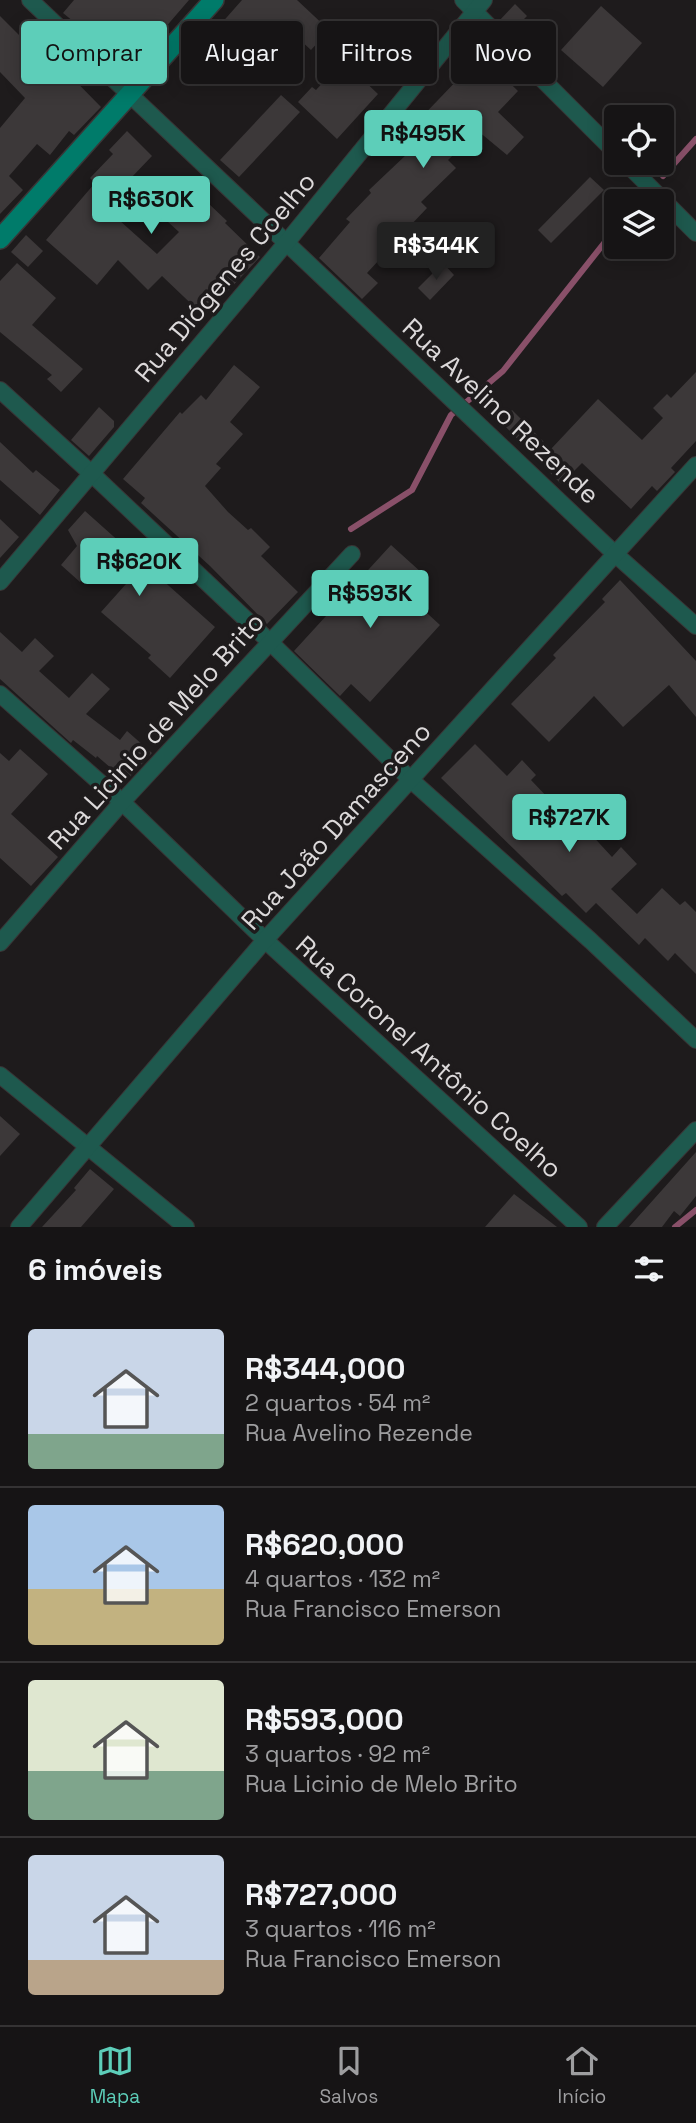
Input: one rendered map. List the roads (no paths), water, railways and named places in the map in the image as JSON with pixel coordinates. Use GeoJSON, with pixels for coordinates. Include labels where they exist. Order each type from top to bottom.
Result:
{"type":"FeatureCollection","features":[{"type":"Feature","properties":{"kind":"main road"},"geometry":{"type":"LineString","coordinates":[[0,239],[214,0]]}},
{"type":"Feature","properties":{"kind":"street","name":"Rua Avelino Rezende"},"geometry":{"type":"LineString","coordinates":[[30,0],[614,553],[696,626]]}},
{"type":"Feature","properties":{"kind":"street"},"geometry":{"type":"LineString","coordinates":[[473,4],[604,140]]}},
{"type":"Feature","properties":{"kind":"street","name":"Rua Diógenes Coelho"},"geometry":{"type":"LineString","coordinates":[[0,582],[287,242],[473,4]]}},
{"type":"Feature","properties":{"kind":"street"},"geometry":{"type":"LineString","coordinates":[[638,175],[696,233]]}},
{"type":"Feature","properties":{"kind":"street"},"geometry":{"type":"LineString","coordinates":[[0,390],[93,474],[411,780],[591,941],[696,1040]]}},
{"type":"Feature","properties":{"kind":"street","name":"Rua João Damasceno"},"geometry":{"type":"LineString","coordinates":[[19,1227],[265,940],[696,465]]}},
{"type":"Feature","properties":{"kind":"street","name":"Rua Licinio de Melo Brito"},"geometry":{"type":"LineString","coordinates":[[0,943],[122,802],[352,554]]}},
{"type":"Feature","properties":{"kind":"street","name":"Rua Coronel Antônio Coelho"},"geometry":{"type":"LineString","coordinates":[[0,694],[122,802],[265,940],[579,1227]]}},
{"type":"Feature","properties":{"kind":"street"},"geometry":{"type":"LineString","coordinates":[[0,1075],[186,1227]]}},
{"type":"Feature","properties":{"kind":"street"},"geometry":{"type":"LineString","coordinates":[[606,1227],[696,1130]]}},
{"type":"Feature","properties":{"kind":"waterway"},"geometry":{"type":"LineString","coordinates":[[663,176],[696,139]]}},
{"type":"Feature","properties":{"kind":"waterway"},"geometry":{"type":"LineString","coordinates":[[351,529],[412,490],[451,415],[503,371],[604,243]]}},
{"type":"Feature","properties":{"kind":"waterway"},"geometry":{"type":"LineString","coordinates":[[675,1227],[696,1210]]}}]}
